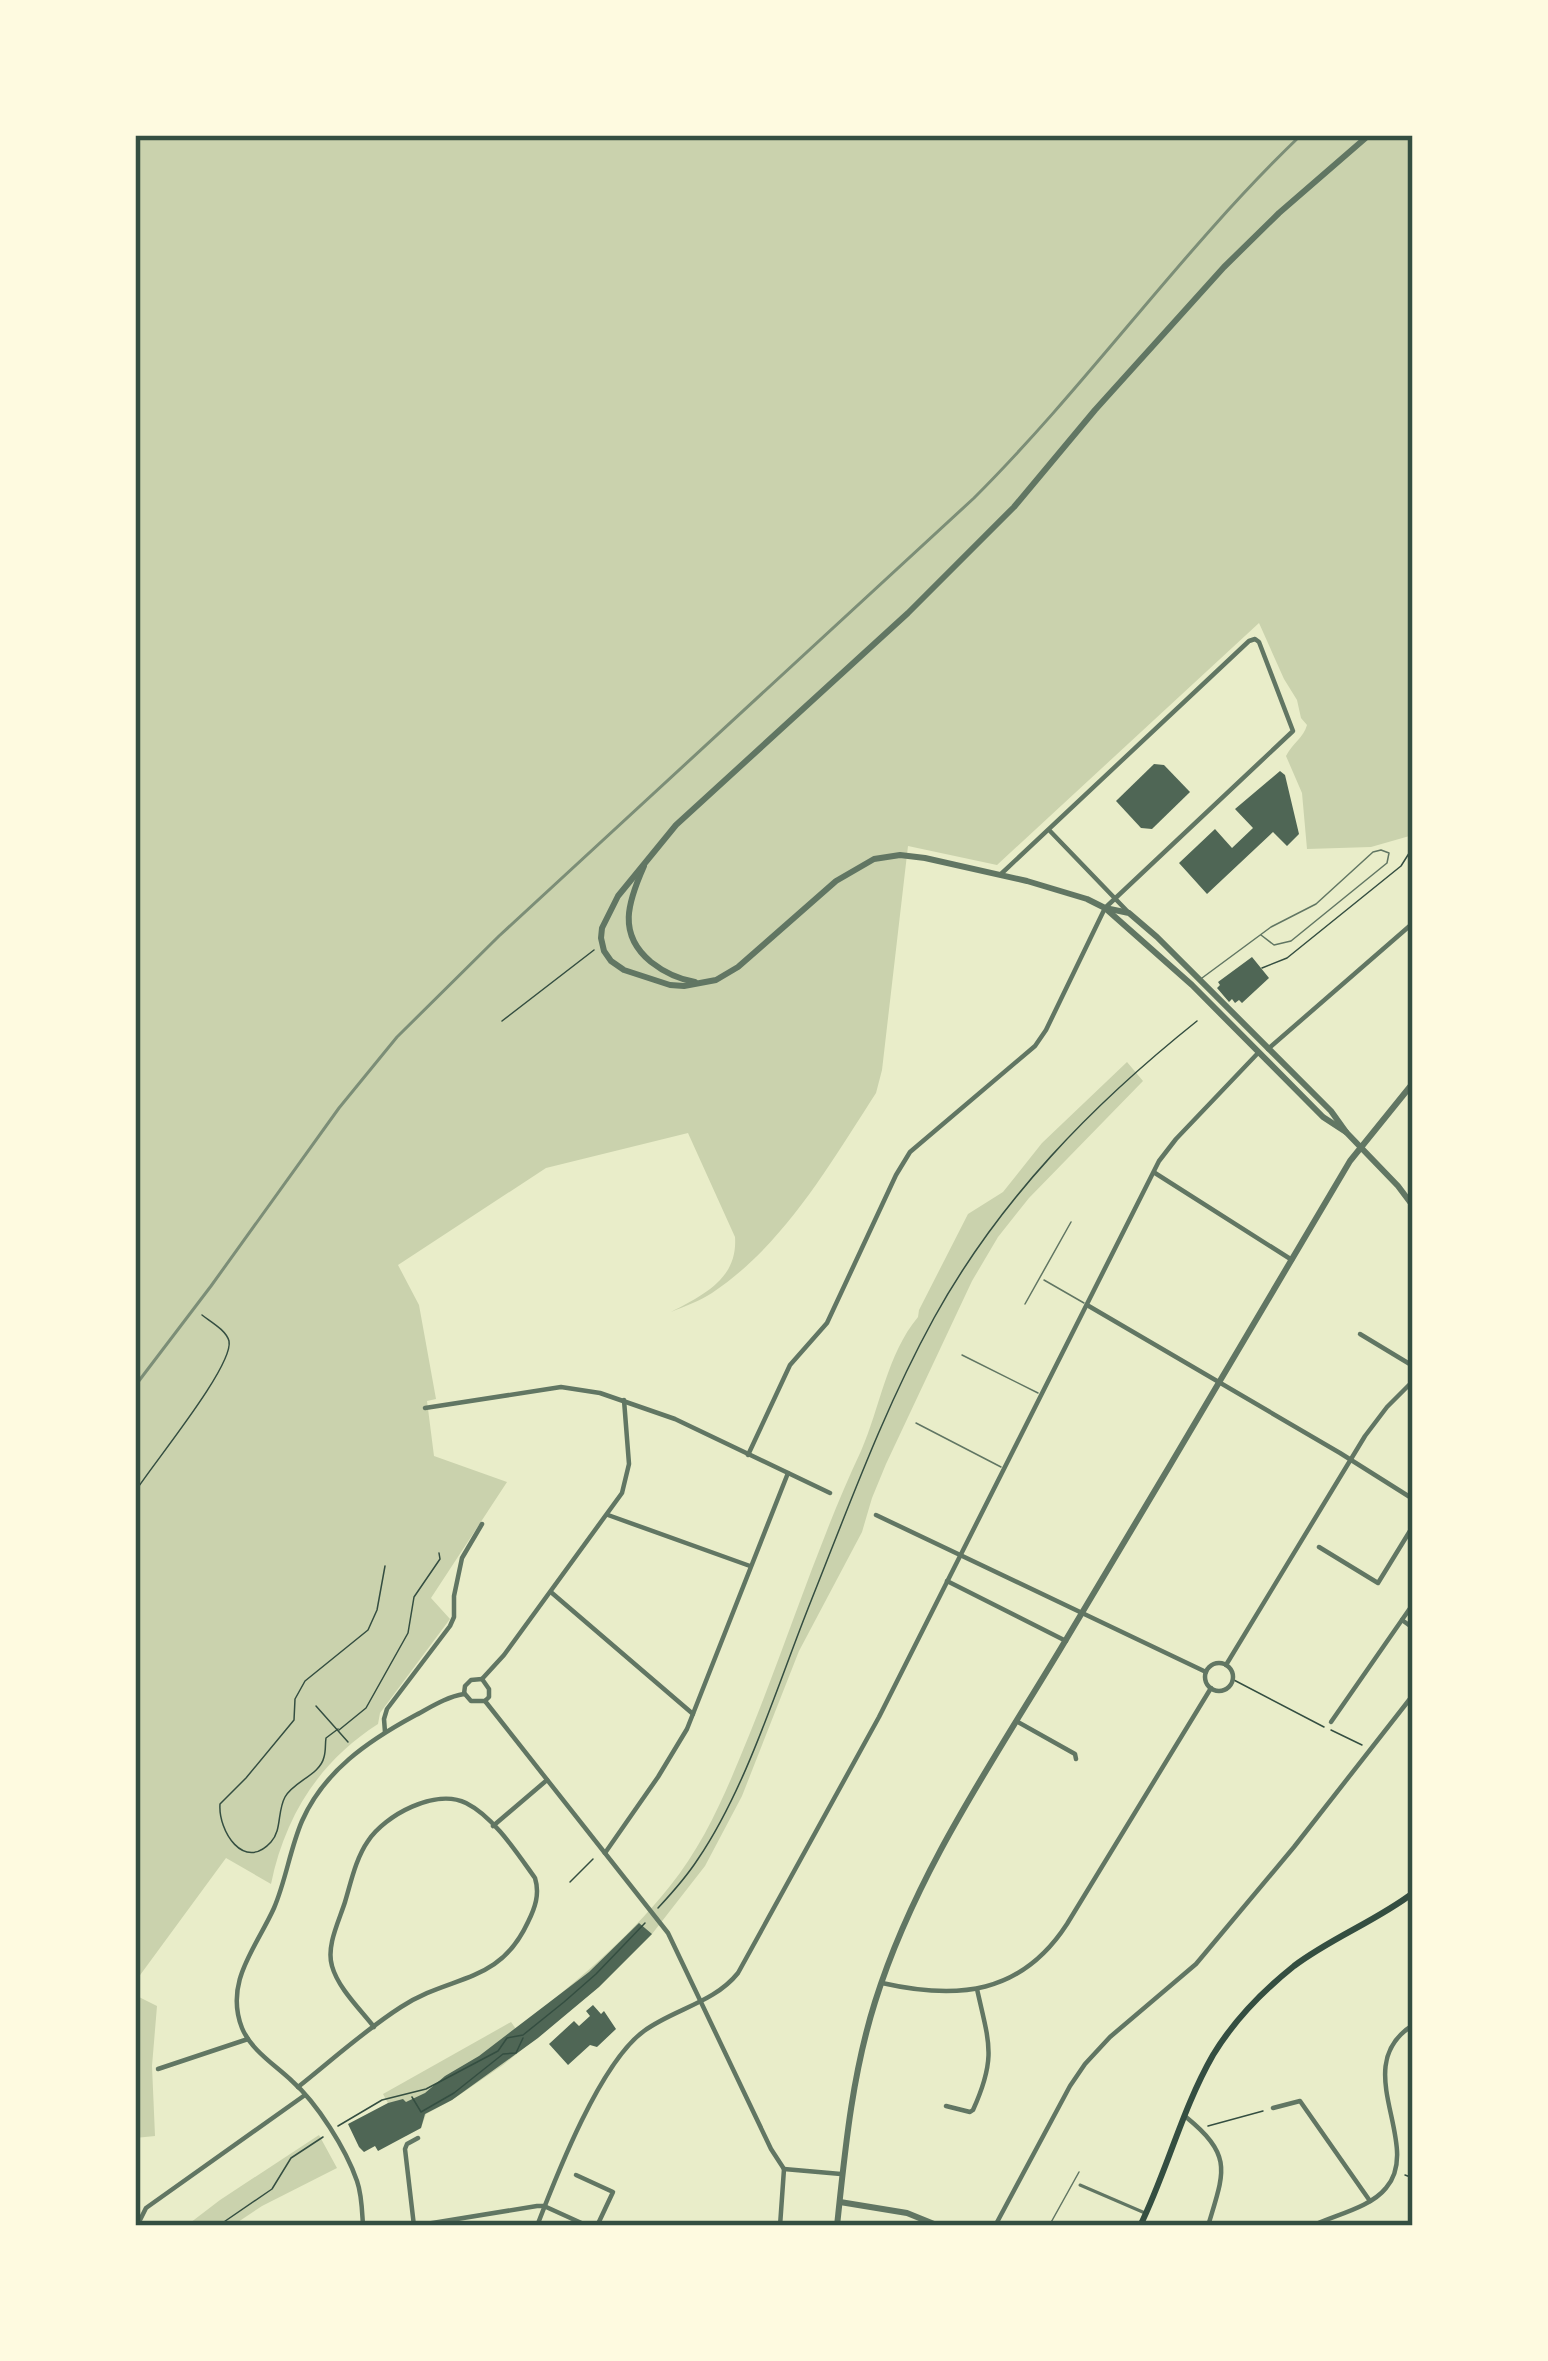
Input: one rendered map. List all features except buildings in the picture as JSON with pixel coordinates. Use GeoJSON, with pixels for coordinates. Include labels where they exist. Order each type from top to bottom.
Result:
{"type":"FeatureCollection","features":[{"type":"Feature","properties":{"kind":"main road"},"geometry":{"type":"LineString","coordinates":[[1140,2226],[1214,2054],[1238,2022],[1292,1968],[1413,1893]]}},
{"type":"Feature","properties":{"kind":"street"},"geometry":{"type":"LineString","coordinates":[[1369,135],[1224,267],[1014,507],[938,583],[698,803],[617,896],[602,928],[602,944],[611,961],[670,985],[727,975],[836,881],[868,861],[900,855],[1000,874],[1087,899],[1105,908],[1268,1049],[1331,1111],[1413,1206]]}},
{"type":"Feature","properties":{"kind":"street"},"geometry":{"type":"LineString","coordinates":[[748,1455],[790,1366],[827,1323],[910,1152],[1035,1046],[1105,908],[1293,730],[1259,642],[1252,639],[1000,874]]}},
{"type":"Feature","properties":{"kind":"street"},"geometry":{"type":"LineString","coordinates":[[1049,830],[1199,980],[1258,1053],[1329,1123],[1346,1132]]}},
{"type":"Feature","properties":{"kind":"street"},"geometry":{"type":"LineString","coordinates":[[648,858],[630,906],[631,938],[647,959],[667,973],[703,982]]}},
{"type":"Feature","properties":{"kind":"street"},"geometry":{"type":"LineString","coordinates":[[1105,908],[1130,913]]}},
{"type":"Feature","properties":{"kind":"street"},"geometry":{"type":"LineString","coordinates":[[1268,1049],[1413,923]]}},
{"type":"Feature","properties":{"kind":"street"},"geometry":{"type":"LineString","coordinates":[[537,2226],[608,2072],[630,2042],[655,2023],[723,1989],[738,1973],[834,1803],[1154,1172],[1176,1139],[1258,1053]]}},
{"type":"Feature","properties":{"kind":"street"},"geometry":{"type":"LineString","coordinates":[[837,2226],[860,2054],[882,1983],[931,1870],[1360,1146],[1413,1083]]}},
{"type":"Feature","properties":{"kind":"street"},"geometry":{"type":"LineString","coordinates":[[1154,1172],[1292,1260]]}},
{"type":"Feature","properties":{"kind":"street"},"geometry":{"type":"LineString","coordinates":[[1087,1305],[1413,1499]]}},
{"type":"Feature","properties":{"kind":"street"},"geometry":{"type":"LineString","coordinates":[[1360,1334],[1413,1366]]}},
{"type":"Feature","properties":{"kind":"street"},"geometry":{"type":"LineString","coordinates":[[1226,1665],[1350,1459],[1377,1419],[1413,1381]]}},
{"type":"Feature","properties":{"kind":"street"},"geometry":{"type":"LineString","coordinates":[[425,1408],[561,1387],[581,1389],[675,1419],[830,1493]]}},
{"type":"Feature","properties":{"kind":"street"},"geometry":{"type":"LineString","coordinates":[[482,1679],[622,1493],[629,1456],[624,1400]]}},
{"type":"Feature","properties":{"kind":"street"},"geometry":{"type":"LineString","coordinates":[[605,1853],[658,1778],[693,1714],[788,1473]]}},
{"type":"Feature","properties":{"kind":"street"},"geometry":{"type":"LineString","coordinates":[[608,1515],[750,1566]]}},
{"type":"Feature","properties":{"kind":"street"},"geometry":{"type":"LineString","coordinates":[[876,1515],[1206,1672]]}},
{"type":"Feature","properties":{"kind":"street"},"geometry":{"type":"LineString","coordinates":[[385,1732],[387,1709],[454,1617],[462,1558],[482,1524]]}},
{"type":"Feature","properties":{"kind":"street"},"geometry":{"type":"LineString","coordinates":[[1318,1547],[1378,1583],[1413,1526]]}},
{"type":"Feature","properties":{"kind":"street"},"geometry":{"type":"LineString","coordinates":[[947,1582],[1066,1640]]}},
{"type":"Feature","properties":{"kind":"street"},"geometry":{"type":"LineString","coordinates":[[551,1592],[693,1714]]}},
{"type":"Feature","properties":{"kind":"street"},"geometry":{"type":"LineString","coordinates":[[1331,1722],[1413,1604]]}},
{"type":"Feature","properties":{"kind":"street"},"geometry":{"type":"LineString","coordinates":[[1402,1620],[1413,1628]]}},
{"type":"Feature","properties":{"kind":"street"},"geometry":{"type":"LineString","coordinates":[[1212,1665],[1226,1665],[1232,1679],[1224,1690],[1211,1688],[1205,1681],[1206,1672],[1212,1665]]}},
{"type":"Feature","properties":{"kind":"street"},"geometry":{"type":"LineString","coordinates":[[475,1678],[489,1689],[485,1700],[471,1702],[464,1694],[467,1683],[475,1678]]}},
{"type":"Feature","properties":{"kind":"street"},"geometry":{"type":"LineString","coordinates":[[882,1983],[932,1993],[977,1989],[1017,1973],[1045,1951],[1063,1932],[1211,1688]]}},
{"type":"Feature","properties":{"kind":"street"},"geometry":{"type":"LineString","coordinates":[[295,2226],[363,2225],[357,2180],[337,2140],[305,2095],[248,2039],[237,2006],[239,1978],[277,1900],[301,1822],[318,1794],[359,1749],[447,1698],[464,1694]]}},
{"type":"Feature","properties":{"kind":"street"},"geometry":{"type":"LineString","coordinates":[[995,2226],[1085,2064],[1196,1964],[1413,1695]]}},
{"type":"Feature","properties":{"kind":"street"},"geometry":{"type":"LineString","coordinates":[[485,1700],[668,1933],[784,2168],[780,2226]]}},
{"type":"Feature","properties":{"kind":"street"},"geometry":{"type":"LineString","coordinates":[[1016,1721],[1075,1754],[1076,1759]]}},
{"type":"Feature","properties":{"kind":"street"},"geometry":{"type":"LineString","coordinates":[[493,1826],[548,1780]]}},
{"type":"Feature","properties":{"kind":"street"},"geometry":{"type":"LineString","coordinates":[[298,2086],[409,2002],[494,1966],[520,1937],[538,1884],[493,1826],[471,1805],[451,1797],[426,1801],[383,1825],[365,1844],[345,1899],[330,1958],[342,1985],[374,2027]]}},
{"type":"Feature","properties":{"kind":"street"},"geometry":{"type":"LineString","coordinates":[[946,2106],[973,2110],[989,2066],[990,2047],[977,1989]]}},
{"type":"Feature","properties":{"kind":"street"},"geometry":{"type":"LineString","coordinates":[[1312,2226],[1370,2201],[1396,2172],[1385,2063],[1394,2041],[1413,2025]]}},
{"type":"Feature","properties":{"kind":"street"},"geometry":{"type":"LineString","coordinates":[[158,2069],[248,2039]]}},
{"type":"Feature","properties":{"kind":"street"},"geometry":{"type":"LineString","coordinates":[[137,2226],[146,2208],[305,2095]]}},
{"type":"Feature","properties":{"kind":"street"},"geometry":{"type":"LineString","coordinates":[[1273,2108],[1300,2102],[1370,2201]]}},
{"type":"Feature","properties":{"kind":"street"},"geometry":{"type":"LineString","coordinates":[[1186,2116],[1212,2141],[1222,2163],[1208,2226]]}},
{"type":"Feature","properties":{"kind":"street"},"geometry":{"type":"LineString","coordinates":[[418,2138],[404,2149],[413,2226],[544,2206],[589,2226]]}},
{"type":"Feature","properties":{"kind":"street"},"geometry":{"type":"LineString","coordinates":[[784,2168],[842,2174]]}},
{"type":"Feature","properties":{"kind":"street"},"geometry":{"type":"LineString","coordinates":[[576,2175],[613,2192],[598,2226]]}},
{"type":"Feature","properties":{"kind":"street"},"geometry":{"type":"LineString","coordinates":[[1080,2185],[1146,2213]]}},
{"type":"Feature","properties":{"kind":"street"},"geometry":{"type":"LineString","coordinates":[[840,2202],[898,2210],[939,2226]]}},
{"type":"Feature","properties":{"kind":"lane"},"geometry":{"type":"LineString","coordinates":[[1199,980],[1271,927],[1316,904],[1373,852],[1389,854],[1381,868],[1292,941],[1274,945],[1261,935]]}},
{"type":"Feature","properties":{"kind":"lane"},"geometry":{"type":"LineString","coordinates":[[1025,1304],[1071,1222]]}},
{"type":"Feature","properties":{"kind":"lane"},"geometry":{"type":"LineString","coordinates":[[1040,1278],[1087,1305]]}},
{"type":"Feature","properties":{"kind":"lane"},"geometry":{"type":"LineString","coordinates":[[962,1355],[1042,1394]]}},
{"type":"Feature","properties":{"kind":"lane"},"geometry":{"type":"LineString","coordinates":[[916,1423],[1004,1468]]}},
{"type":"Feature","properties":{"kind":"lane"},"geometry":{"type":"LineString","coordinates":[[1049,2226],[1079,2172]]}},
{"type":"Feature","properties":{"kind":"path"},"geometry":{"type":"LineString","coordinates":[[1262,968],[1287,958],[1401,866],[1413,847]]}},
{"type":"Feature","properties":{"kind":"path"},"geometry":{"type":"LineString","coordinates":[[502,1021],[602,944]]}},
{"type":"Feature","properties":{"kind":"path"},"geometry":{"type":"LineString","coordinates":[[671,1893],[698,1859],[726,1810],[850,1502],[935,1316],[967,1264],[1051,1153],[1107,1096],[1197,1021]]}},
{"type":"Feature","properties":{"kind":"path"},"geometry":{"type":"LineString","coordinates":[[135,1492],[202,1399],[230,1346],[228,1336],[202,1315]]}},
{"type":"Feature","properties":{"kind":"path"},"geometry":{"type":"LineString","coordinates":[[385,1566],[368,1630],[305,1682],[295,1699],[294,1720],[220,1804],[223,1830],[237,1847],[258,1851],[271,1842],[284,1798],[319,1767],[326,1738],[369,1704],[408,1633],[414,1598],[440,1559],[439,1553]]}},
{"type":"Feature","properties":{"kind":"path"},"geometry":{"type":"LineString","coordinates":[[1232,1679],[1371,1749]]}},
{"type":"Feature","properties":{"kind":"path"},"geometry":{"type":"LineString","coordinates":[[316,1706],[348,1742]]}},
{"type":"Feature","properties":{"kind":"path"},"geometry":{"type":"LineString","coordinates":[[570,1882],[592,1859]]}},
{"type":"Feature","properties":{"kind":"path"},"geometry":{"type":"LineString","coordinates":[[410,2093],[422,2112],[503,2054],[517,2053],[523,2035],[596,1974],[643,1926]]}},
{"type":"Feature","properties":{"kind":"path"},"geometry":{"type":"LineString","coordinates":[[337,2128],[382,2100],[426,2090],[498,2051],[508,2037],[523,2035]]}},
{"type":"Feature","properties":{"kind":"path"},"geometry":{"type":"LineString","coordinates":[[1208,2126],[1273,2108]]}},
{"type":"Feature","properties":{"kind":"path"},"geometry":{"type":"LineString","coordinates":[[218,2226],[272,2188],[291,2158],[325,2136]]}},
{"type":"Feature","properties":{"kind":"path"},"geometry":{"type":"LineString","coordinates":[[1396,2172],[1413,2178]]}},
{"type":"Feature","properties":{"kind":"green space"},"geometry":{"type":"Polygon","coordinates":[[[135,135],[1413,135],[1413,835],[1371,847],[1307,849],[1302,793],[1286,756],[1307,725],[1259,623],[997,865],[908,846],[876,1093],[823,1175],[738,1274],[712,1293],[671,1312],[716,1284],[734,1252],[735,1237],[688,1133],[546,1168],[398,1265],[419,1305],[436,1399],[427,1401],[434,1456],[507,1482],[431,1598],[450,1619],[380,1713],[378,1724],[338,1755],[308,1793],[285,1836],[271,1884],[226,1858],[135,1982],[135,135]]]}},
{"type":"Feature","properties":{"kind":"green space"},"geometry":{"type":"Polygon","coordinates":[[[1127,1062],[1143,1081],[1029,1198],[972,1281],[886,1464],[862,1532],[799,1651],[742,1796],[705,1866],[652,1934],[599,1987],[503,2065],[426,2114],[421,2128],[406,2136],[383,2094],[511,2022],[516,2029],[617,1944],[683,1868],[716,1812],[742,1753],[891,1364],[968,1214],[1003,1192],[1042,1143],[1127,1062]]]}},
{"type":"Feature","properties":{"kind":"green space"},"geometry":{"type":"Polygon","coordinates":[[[135,1995],[157,2006],[152,2066],[155,2136],[135,2138],[135,1995]]]}},
{"type":"Feature","properties":{"kind":"green space"},"geometry":{"type":"Polygon","coordinates":[[[319,2135],[337,2168],[232,2226],[186,2226],[220,2200],[319,2135]]]}},
{"type":"Feature","properties":{"kind":"railway"},"geometry":{"type":"LineString","coordinates":[[135,1386],[339,1108],[397,1037],[499,936],[974,498],[1216,223],[1301,135]]}}]}
